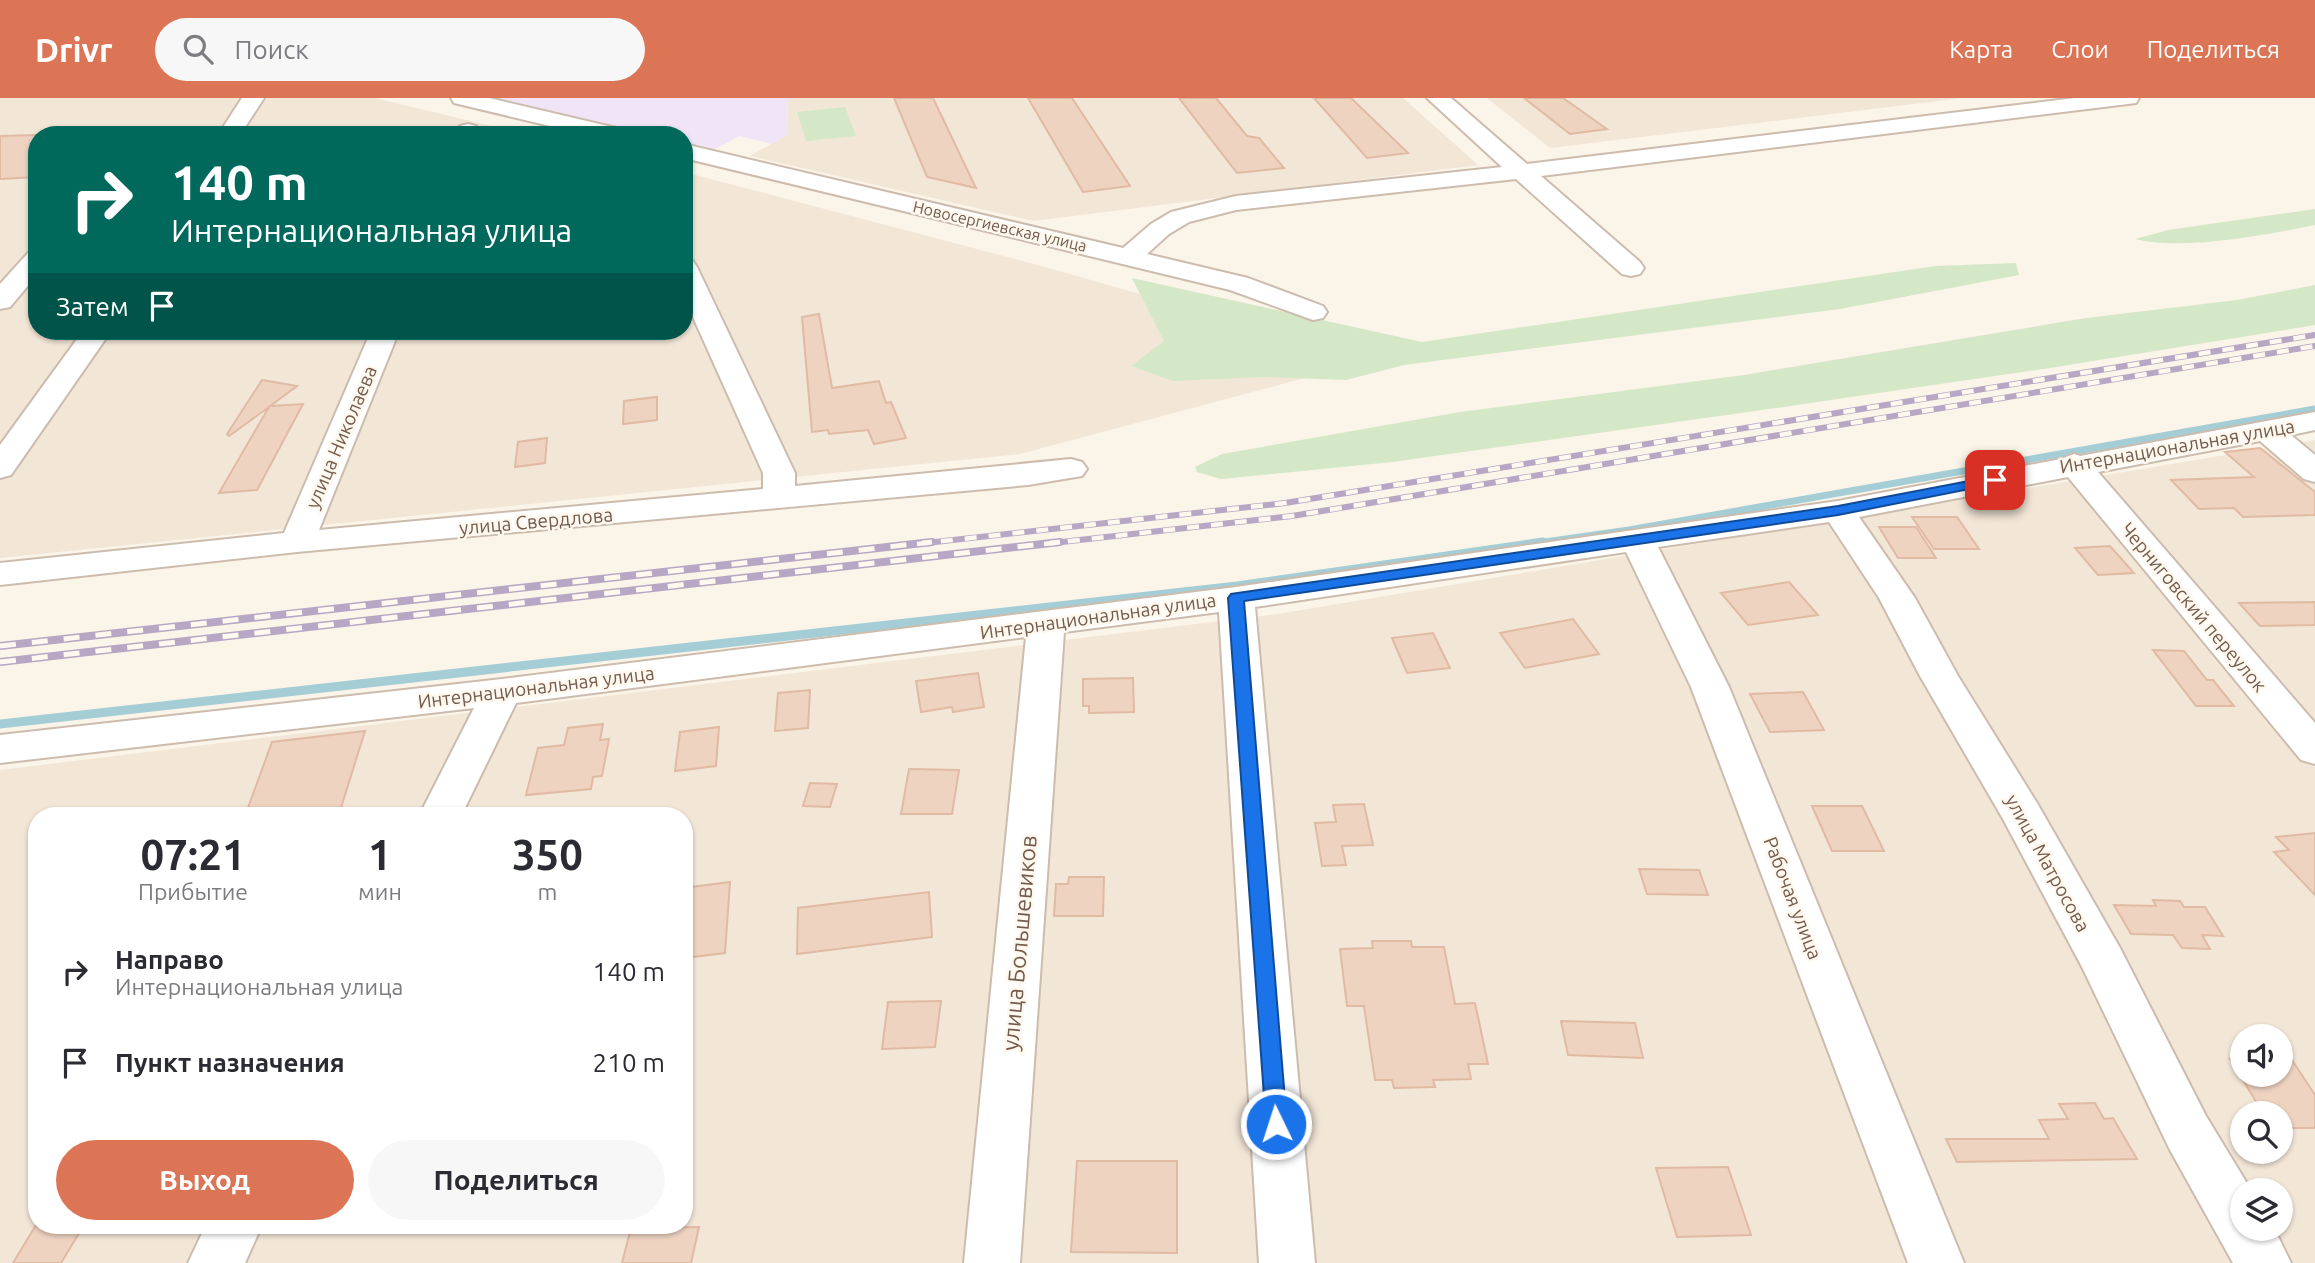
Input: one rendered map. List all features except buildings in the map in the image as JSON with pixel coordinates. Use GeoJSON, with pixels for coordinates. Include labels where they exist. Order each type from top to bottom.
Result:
{"type":"FeatureCollection","features":[{"type":"Feature","properties":{"kind":"street"},"geometry":{"type":"LineString","coordinates":[[235,126],[253,98]]}},
{"type":"Feature","properties":{"kind":"street"},"geometry":{"type":"LineString","coordinates":[[462,98],[579,126]]}},
{"type":"Feature","properties":{"kind":"street"},"geometry":{"type":"LineString","coordinates":[[1438,98],[1631,268]]}},
{"type":"Feature","properties":{"kind":"street"},"geometry":{"type":"LineString","coordinates":[[1128,257],[1169,223],[1220,205],[1519,172],[2127,98]]}},
{"type":"Feature","properties":{"kind":"street","name":"Новосергиевская улица"},"geometry":{"type":"LineString","coordinates":[[693,153],[1239,284],[1312,312]]}},
{"type":"Feature","properties":{"kind":"street"},"geometry":{"type":"LineString","coordinates":[[0,300],[28,269]]}},
{"type":"Feature","properties":{"kind":"street"},"geometry":{"type":"LineString","coordinates":[[693,287],[779,473],[779,497]]}},
{"type":"Feature","properties":{"kind":"street"},"geometry":{"type":"LineString","coordinates":[[0,468],[91,340]]}},
{"type":"Feature","properties":{"kind":"street","name":"улица Николаева"},"geometry":{"type":"LineString","coordinates":[[297,542],[381,340]]}},
{"type":"Feature","properties":{"kind":"street","name":"Интернациональная улица"},"geometry":{"type":"LineString","coordinates":[[3,752],[1236,598],[1838,511],[2074,464],[2315,421]]}},
{"type":"Feature","properties":{"kind":"street"},"geometry":{"type":"LineString","coordinates":[[2265,429],[2315,472]]}},
{"type":"Feature","properties":{"kind":"street","name":"Черниговский переулок"},"geometry":{"type":"LineString","coordinates":[[2074,464],[2315,750]]}},
{"type":"Feature","properties":{"kind":"street","name":"улица Свердлова"},"geometry":{"type":"LineString","coordinates":[[0,573],[297,542],[1072,469]]}},
{"type":"Feature","properties":{"kind":"street","name":"улица Матросова"},"geometry":{"type":"LineString","coordinates":[[1838,511],[1897,597],[1939,676],[2022,814],[2104,961],[2188,1133],[2230,1206]]}},
{"type":"Feature","properties":{"kind":"street","name":"Рабочая улица"},"geometry":{"type":"LineString","coordinates":[[1637,539],[1710,687],[1937,1263]]}},
{"type":"Feature","properties":{"kind":"street"},"geometry":{"type":"LineString","coordinates":[[1236,598],[1287,1263]]}},
{"type":"Feature","properties":{"kind":"street","name":"улица Большевиков"},"geometry":{"type":"LineString","coordinates":[[992,1263],[1046,623]]}},
{"type":"Feature","properties":{"kind":"street"},"geometry":{"type":"LineString","coordinates":[[444,807],[502,691]]}},
{"type":"Feature","properties":{"kind":"street"},"geometry":{"type":"LineString","coordinates":[[216,1263],[230,1234]]}},
{"type":"Feature","properties":{"kind":"street","name":"улица Матросова"},"geometry":{"type":"LineString","coordinates":[[2250,1241],[2263,1263]]}},
{"type":"Feature","properties":{"kind":"shaded area"},"geometry":{"type":"Polygon","coordinates":[[[0,98],[375,98],[492,126],[28,126],[28,340],[693,340],[693,174],[1038,265],[1372,360],[1020,454],[0,558],[0,98]]]}},
{"type":"Feature","properties":{"kind":"shaded area"},"geometry":{"type":"Polygon","coordinates":[[[496,98],[788,98],[787,135],[772,144],[739,136],[715,149],[693,144],[693,126],[616,126],[496,98]]]}},
{"type":"Feature","properties":{"kind":"shaded area"},"geometry":{"type":"Polygon","coordinates":[[[788,98],[1403,98],[1478,165],[1033,221],[750,156],[787,135],[788,98]]]}},
{"type":"Feature","properties":{"kind":"shaded area"},"geometry":{"type":"Polygon","coordinates":[[[1487,98],[1963,98],[1550,148],[1487,98]]]}},
{"type":"Feature","properties":{"kind":"shaded area"},"geometry":{"type":"Polygon","coordinates":[[[2315,440],[2315,1263],[0,1263],[0,770],[1278,614],[2315,440]]]}},
{"type":"Feature","properties":{"kind":"green space"},"geometry":{"type":"Polygon","coordinates":[[[845,107],[856,136],[806,141],[797,112],[845,107]]]}},
{"type":"Feature","properties":{"kind":"green space"},"geometry":{"type":"Polygon","coordinates":[[[2315,209],[2315,225],[2273,233],[2200,242],[2154,242],[2135,239],[2168,230],[2315,209]]]}},
{"type":"Feature","properties":{"kind":"green space"},"geometry":{"type":"Polygon","coordinates":[[[2016,263],[2019,275],[1840,309],[1404,365],[1346,380],[1264,377],[1173,381],[1131,366],[1164,341],[1132,278],[1422,342],[1936,266],[2016,263]]]}},
{"type":"Feature","properties":{"kind":"green space"},"geometry":{"type":"Polygon","coordinates":[[[2315,285],[2315,325],[2050,368],[1392,462],[1221,479],[1197,472],[1195,467],[1222,454],[1460,412],[1744,375],[2086,318],[2237,300],[2315,285]]]}},
{"type":"Feature","properties":{"kind":"waterway"},"geometry":{"type":"LineString","coordinates":[[1531,544],[1629,530],[2315,409]]}},
{"type":"Feature","properties":{"kind":"waterway"},"geometry":{"type":"LineString","coordinates":[[0,724],[1237,586],[1543,542]]}},
{"type":"Feature","properties":{"kind":"railway"},"geometry":{"type":"LineString","coordinates":[[917,544],[1285,503],[2315,335]]}},
{"type":"Feature","properties":{"kind":"railway"},"geometry":{"type":"LineString","coordinates":[[1044,544],[1292,516],[2315,346]]}},
{"type":"Feature","properties":{"kind":"railway"},"geometry":{"type":"LineString","coordinates":[[0,646],[932,542]]}},
{"type":"Feature","properties":{"kind":"railway"},"geometry":{"type":"LineString","coordinates":[[0,662],[1060,542]]}},
{"type":"Feature","properties":{"kind":"route"},"geometry":{"type":"LineString","coordinates":[[1276,1124],[1236,598],[1838,511],[1995,480]]}}]}
